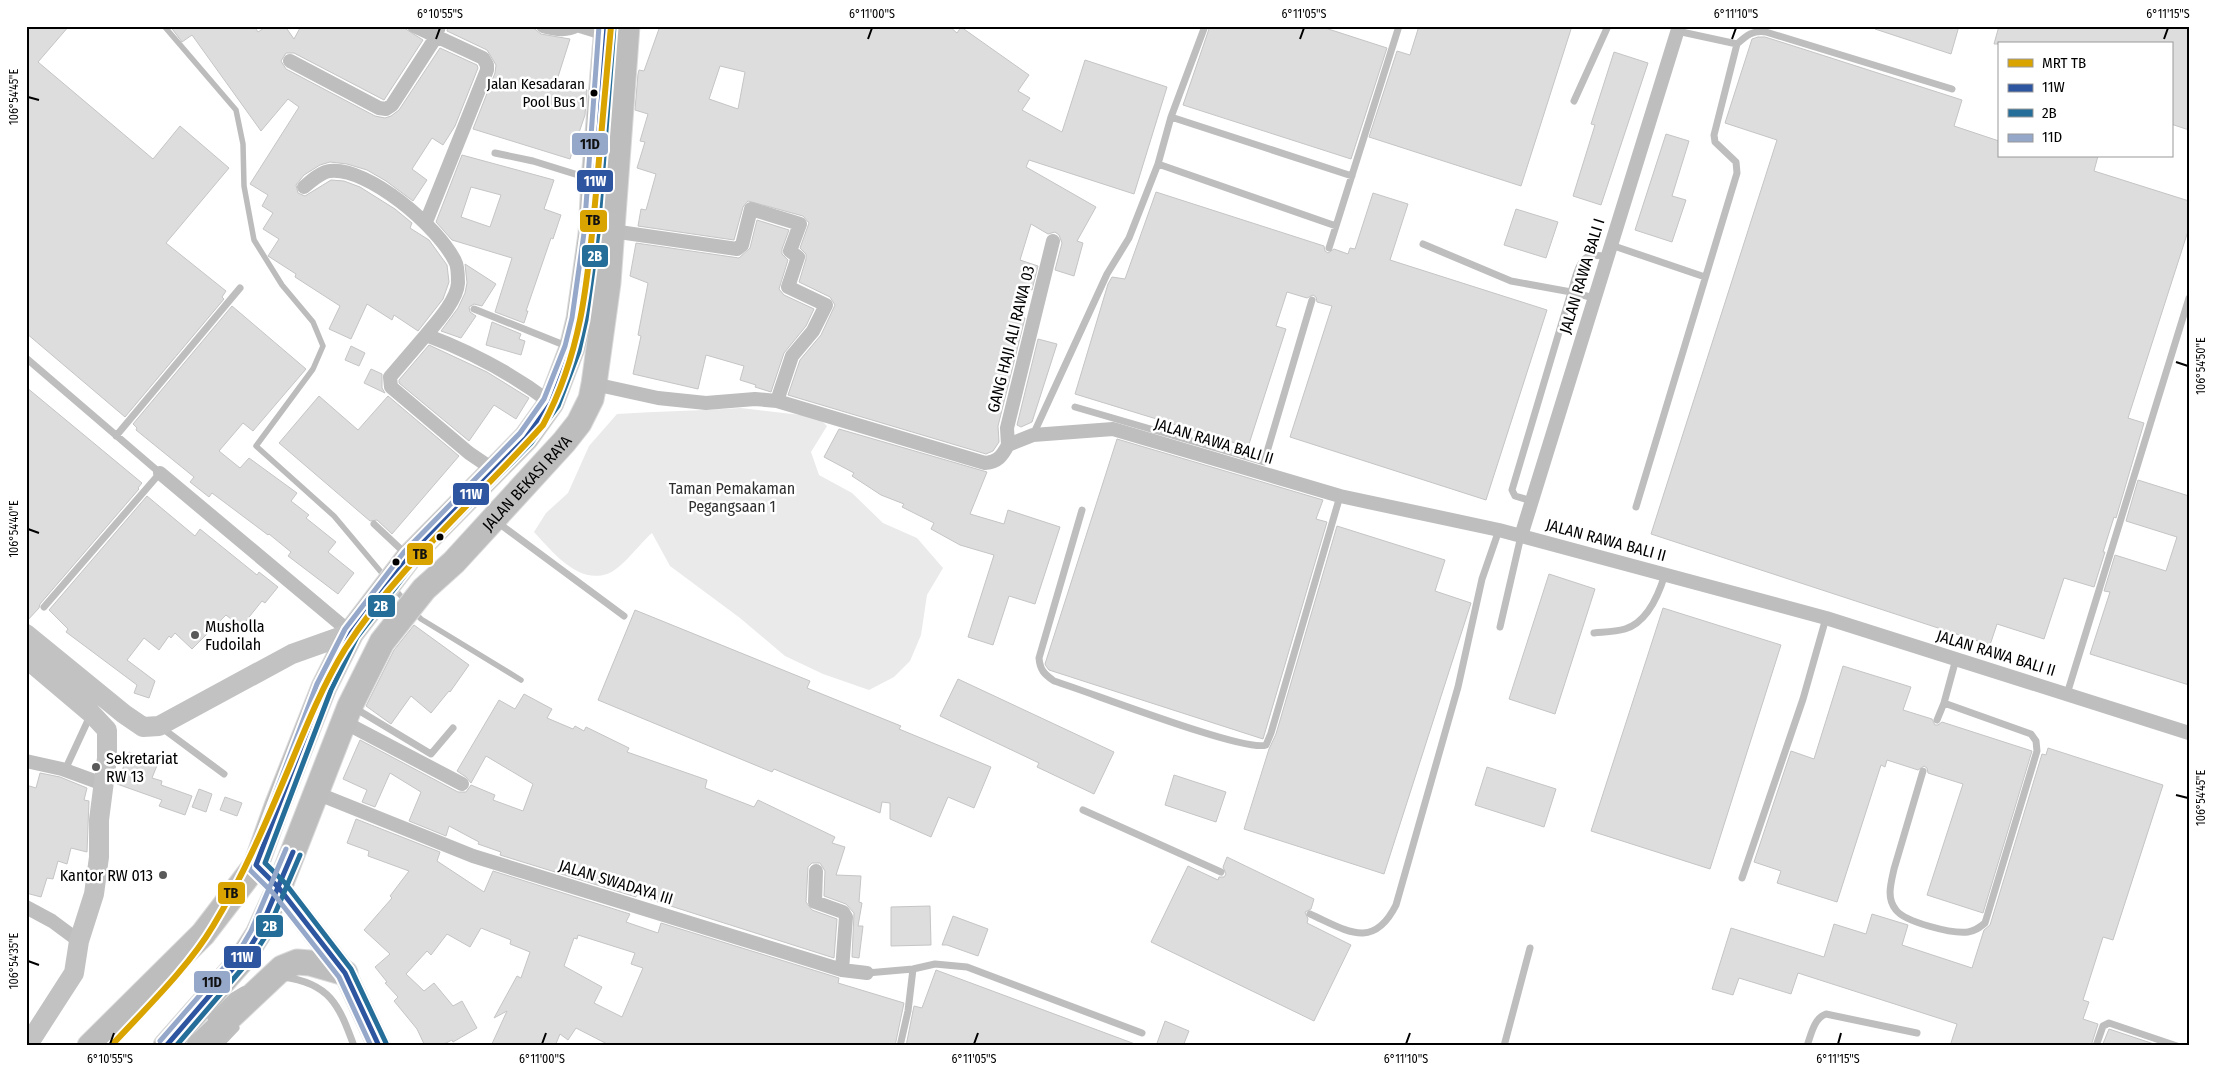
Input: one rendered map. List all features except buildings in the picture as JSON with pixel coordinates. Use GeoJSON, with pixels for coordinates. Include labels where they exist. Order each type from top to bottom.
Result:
{"type":"FeatureCollection","features":[{"type":"Feature","properties":{"kind":"highway","name":"JALAN BEKASI RAYA"},"geometry":{"type":"LineString","coordinates":[[90,1046],[203,934],[256,865],[276,806],[324,687],[358,624],[402,565],[526,438],[551,403],[572,348],[579,319],[591,234],[594,180],[614,29]]}},
{"type":"Feature","properties":{"kind":"highway","name":"JALAN BEKASI RAYA"},"geometry":{"type":"LineString","coordinates":[[166,1046],[240,962],[258,934],[279,888],[347,714],[382,642],[424,589],[454,562],[492,518],[564,442],[579,422],[591,399],[608,283],[612,231],[614,29]]}},
{"type":"Feature","properties":{"kind":"highway"},"geometry":{"type":"LineString","coordinates":[[199,1046],[269,983],[282,968],[298,962],[310,963],[345,973]]}},
{"type":"Feature","properties":{"kind":"main road"},"geometry":{"type":"LineString","coordinates":[[256,865],[279,888],[345,973],[379,1046]]}},
{"type":"Feature","properties":{"kind":"street"},"geometry":{"type":"LineString","coordinates":[[414,26],[438,32],[483,58],[487,64],[487,70],[426,222]]}},
{"type":"Feature","properties":{"kind":"street"},"geometry":{"type":"LineString","coordinates":[[543,26],[552,29],[572,29],[576,26]]}},
{"type":"Feature","properties":{"kind":"street"},"geometry":{"type":"LineString","coordinates":[[580,26],[614,29]]}},
{"type":"Feature","properties":{"kind":"street","name":"JALAN RAWA BALI I"},"geometry":{"type":"LineString","coordinates":[[1521,536],[1678,28]]}},
{"type":"Feature","properties":{"kind":"street"},"geometry":{"type":"LineString","coordinates":[[290,61],[379,108],[386,109],[392,105],[438,32]]}},
{"type":"Feature","properties":{"kind":"street"},"geometry":{"type":"LineString","coordinates":[[304,187],[328,171],[344,171],[389,192],[426,222],[455,261],[458,285],[446,310],[390,378],[391,387],[469,453],[494,470]]}},
{"type":"Feature","properties":{"kind":"street"},"geometry":{"type":"LineString","coordinates":[[612,231],[737,249],[742,245],[751,209],[800,224],[790,250],[798,258],[788,287],[826,305],[814,332],[792,356],[777,401]]}},
{"type":"Feature","properties":{"kind":"street","name":"GANG HAJI ALI RAWA 03"},"geometry":{"type":"LineString","coordinates":[[1008,445],[1007,428],[1053,241]]}},
{"type":"Feature","properties":{"kind":"street"},"geometry":{"type":"LineString","coordinates":[[426,334],[495,368],[551,403]]}},
{"type":"Feature","properties":{"kind":"street"},"geometry":{"type":"LineString","coordinates":[[594,384],[658,398],[706,403],[754,399],[777,401],[985,463],[994,462],[1002,457],[1008,445]]}},
{"type":"Feature","properties":{"kind":"street","name":"JALAN RAWA BALI II"},"geometry":{"type":"LineString","coordinates":[[1008,445],[1033,435],[1113,430],[1340,496],[1499,530],[1826,618],[2189,733]]}},
{"type":"Feature","properties":{"kind":"street"},"geometry":{"type":"LineString","coordinates":[[26,634],[124,714],[143,727],[160,726],[292,654],[358,624],[160,473]]}},
{"type":"Feature","properties":{"kind":"street"},"geometry":{"type":"LineString","coordinates":[[26,658],[91,713],[107,730],[107,758],[102,784],[97,876],[93,901],[79,941],[74,972],[27,1046]]}},
{"type":"Feature","properties":{"kind":"street"},"geometry":{"type":"LineString","coordinates":[[347,714],[462,784]]}},
{"type":"Feature","properties":{"kind":"street"},"geometry":{"type":"LineString","coordinates":[[26,761],[65,770],[102,784]]}},
{"type":"Feature","properties":{"kind":"street","name":"JALAN SWADAYA III"},"geometry":{"type":"LineString","coordinates":[[316,793],[473,856],[842,970],[867,973]]}},
{"type":"Feature","properties":{"kind":"street"},"geometry":{"type":"LineString","coordinates":[[816,871],[815,902],[843,912],[846,917],[842,970]]}},
{"type":"Feature","properties":{"kind":"street"},"geometry":{"type":"LineString","coordinates":[[26,907],[52,921],[79,941]]}},
{"type":"Feature","properties":{"kind":"lane"},"geometry":{"type":"LineString","coordinates":[[1033,435],[1107,274],[1129,238],[1158,164],[1171,117],[1205,26]]}},
{"type":"Feature","properties":{"kind":"lane"},"geometry":{"type":"LineString","coordinates":[[1329,248],[1398,26]]}},
{"type":"Feature","properties":{"kind":"lane"},"geometry":{"type":"LineString","coordinates":[[1574,101],[1608,26]]}},
{"type":"Feature","properties":{"kind":"lane"},"geometry":{"type":"LineString","coordinates":[[1678,28],[1737,44]]}},
{"type":"Feature","properties":{"kind":"lane"},"geometry":{"type":"LineString","coordinates":[[1636,507],[1737,173],[1736,162],[1715,142],[1714,135],[1737,44],[1750,33],[1757,30],[1952,89]]}},
{"type":"Feature","properties":{"kind":"lane"},"geometry":{"type":"LineString","coordinates":[[1171,117],[1352,176]]}},
{"type":"Feature","properties":{"kind":"lane"},"geometry":{"type":"LineString","coordinates":[[494,153],[533,161],[594,180]]}},
{"type":"Feature","properties":{"kind":"lane"},"geometry":{"type":"LineString","coordinates":[[1158,164],[1336,226]]}},
{"type":"Feature","properties":{"kind":"lane"},"geometry":{"type":"LineString","coordinates":[[1423,244],[1511,281],[1594,298]]}},
{"type":"Feature","properties":{"kind":"lane"},"geometry":{"type":"LineString","coordinates":[[1532,501],[1515,496],[1512,490],[1581,262],[1587,256],[1608,251],[1705,277]]}},
{"type":"Feature","properties":{"kind":"lane"},"geometry":{"type":"LineString","coordinates":[[116,436],[240,288]]}},
{"type":"Feature","properties":{"kind":"lane"},"geometry":{"type":"LineString","coordinates":[[2067,694],[2189,298]]}},
{"type":"Feature","properties":{"kind":"lane"},"geometry":{"type":"LineString","coordinates":[[1075,407],[1264,462],[1312,300]]}},
{"type":"Feature","properties":{"kind":"lane"},"geometry":{"type":"LineString","coordinates":[[474,309],[572,348]]}},
{"type":"Feature","properties":{"kind":"lane"},"geometry":{"type":"LineString","coordinates":[[26,358],[160,473],[44,608]]}},
{"type":"Feature","properties":{"kind":"lane"},"geometry":{"type":"LineString","coordinates":[[1082,510],[1039,658],[1040,668],[1044,674],[1054,681],[1205,732],[1252,746],[1262,746],[1266,745],[1271,733],[1340,496]]}},
{"type":"Feature","properties":{"kind":"lane"},"geometry":{"type":"LineString","coordinates":[[492,518],[624,616]]}},
{"type":"Feature","properties":{"kind":"lane"},"geometry":{"type":"LineString","coordinates":[[374,524],[402,565]]}},
{"type":"Feature","properties":{"kind":"lane"},"geometry":{"type":"LineString","coordinates":[[1310,914],[1344,930],[1362,934],[1378,929],[1388,921],[1396,905],[1452,706],[1482,579],[1499,530]]}},
{"type":"Feature","properties":{"kind":"lane"},"geometry":{"type":"LineString","coordinates":[[1500,628],[1521,536]]}},
{"type":"Feature","properties":{"kind":"lane"},"geometry":{"type":"LineString","coordinates":[[1594,633],[1625,629],[1633,625],[1653,604],[1665,574]]}},
{"type":"Feature","properties":{"kind":"lane"},"geometry":{"type":"LineString","coordinates":[[1742,878],[1803,699],[1826,618]]}},
{"type":"Feature","properties":{"kind":"lane"},"geometry":{"type":"LineString","coordinates":[[1937,720],[1944,704],[1956,659]]}},
{"type":"Feature","properties":{"kind":"lane"},"geometry":{"type":"LineString","coordinates":[[1923,771],[1894,869],[1890,898],[1895,910],[1903,917],[1946,930],[1966,932],[1979,929],[1984,923],[1999,877],[2037,751],[2036,741],[2031,734],[1944,704]]}},
{"type":"Feature","properties":{"kind":"lane"},"geometry":{"type":"LineString","coordinates":[[65,770],[91,713]]}},
{"type":"Feature","properties":{"kind":"lane"},"geometry":{"type":"LineString","coordinates":[[347,714],[431,754],[453,728]]}},
{"type":"Feature","properties":{"kind":"lane"},"geometry":{"type":"LineString","coordinates":[[160,726],[224,774]]}},
{"type":"Feature","properties":{"kind":"lane"},"geometry":{"type":"LineString","coordinates":[[1083,810],[1221,872]]}},
{"type":"Feature","properties":{"kind":"lane"},"geometry":{"type":"LineString","coordinates":[[1504,1046],[1530,948]]}},
{"type":"Feature","properties":{"kind":"lane","name":"JALAN SWADAYA III"},"geometry":{"type":"LineString","coordinates":[[867,973],[913,969],[936,964],[967,967],[1142,1033]]}},
{"type":"Feature","properties":{"kind":"lane"},"geometry":{"type":"LineString","coordinates":[[900,1046],[908,1011],[913,969]]}},
{"type":"Feature","properties":{"kind":"lane"},"geometry":{"type":"LineString","coordinates":[[182,1046],[233,996],[269,983],[306,981],[322,990],[342,1012],[354,1046]]}},
{"type":"Feature","properties":{"kind":"lane"},"geometry":{"type":"LineString","coordinates":[[1807,1046],[1819,1017],[1826,1014],[1917,1033]]}},
{"type":"Feature","properties":{"kind":"lane"},"geometry":{"type":"LineString","coordinates":[[219,1046],[242,1021]]}},
{"type":"Feature","properties":{"kind":"lane"},"geometry":{"type":"LineString","coordinates":[[2096,1046],[2103,1026],[2109,1023],[2177,1046]]}},
{"type":"Feature","properties":{"kind":"green space","name":"Taman Pemakaman Pegangsaan 1"},"geometry":{"type":"Polygon","coordinates":[[[741,408],[818,417],[827,426],[811,452],[819,475],[852,493],[883,523],[917,538],[943,568],[927,595],[921,635],[910,661],[894,677],[869,690],[823,674],[785,656],[740,618],[670,566],[652,533],[612,572],[596,576],[575,570],[566,564],[534,532],[546,513],[568,493],[589,446],[617,414],[741,408]]]}},
{"type":"Feature","properties":{"kind":"waterway"},"geometry":{"type":"LineString","coordinates":[[164,26],[236,110],[243,144],[244,186],[254,240],[282,285],[313,322],[323,346],[313,369],[256,446],[334,516],[386,578]]}},
{"type":"Feature","properties":{"kind":"waterway"},"geometry":{"type":"LineString","coordinates":[[393,587],[407,603]]}},
{"type":"Feature","properties":{"kind":"waterway"},"geometry":{"type":"LineString","coordinates":[[414,612],[421,619],[521,680]]}},
{"type":"Feature","properties":{"kind":"metro line","name":"TB"},"geometry":{"type":"LineString","coordinates":[[111,1046],[178,973],[203,942],[213,926],[255,846],[322,691],[345,649],[366,618],[414,561],[543,425],[567,369],[582,312],[590,254],[611,26]]}},
{"type":"Feature","properties":{"kind":"transit line","name":"11D"},"geometry":{"type":"LineString","coordinates":[[371,1046],[339,977],[273,893],[250,870],[249,863],[317,684],[345,629],[404,552],[520,433],[544,399],[565,346],[572,318],[584,233],[599,26]]}},
{"type":"Feature","properties":{"kind":"transit line","name":"11W"},"geometry":{"type":"LineString","coordinates":[[379,1046],[345,973],[279,888],[256,865],[324,687],[351,633],[409,557],[526,438],[551,403],[572,348],[579,319],[591,234],[607,26]]}},
{"type":"Feature","properties":{"kind":"transit line","name":"2B"},"geometry":{"type":"LineString","coordinates":[[386,1043],[351,969],[285,883],[265,863],[331,690],[357,637],[415,562],[531,443],[558,406],[579,351],[586,320],[598,234],[614,27]]}},
{"type":"Feature","properties":{"kind":"transit line","name":"11D"},"geometry":{"type":"LineString","coordinates":[[160,1041],[241,948],[251,931],[286,849]]}},
{"type":"Feature","properties":{"kind":"transit line","name":"11W"},"geometry":{"type":"LineString","coordinates":[[166,1046],[247,952],[258,934],[293,852]]}},
{"type":"Feature","properties":{"kind":"transit line","name":"2B"},"geometry":{"type":"LineString","coordinates":[[176,1046],[253,956],[265,937],[300,855]]}},
{"type":"Feature","properties":{"kind":"place","name":"Jalan Kesadaran Pool Bus 1"},"geometry":{"type":"Point","coordinates":[594,93]}},
{"type":"Feature","properties":{"kind":"place","name":"Musholla Fudoilah"},"geometry":{"type":"Point","coordinates":[195,635]}},
{"type":"Feature","properties":{"kind":"place","name":"Sekretariat RW 13"},"geometry":{"type":"Point","coordinates":[96,767]}},
{"type":"Feature","properties":{"kind":"place","name":"Kantor RW 013"},"geometry":{"type":"Point","coordinates":[163,875]}}]}
